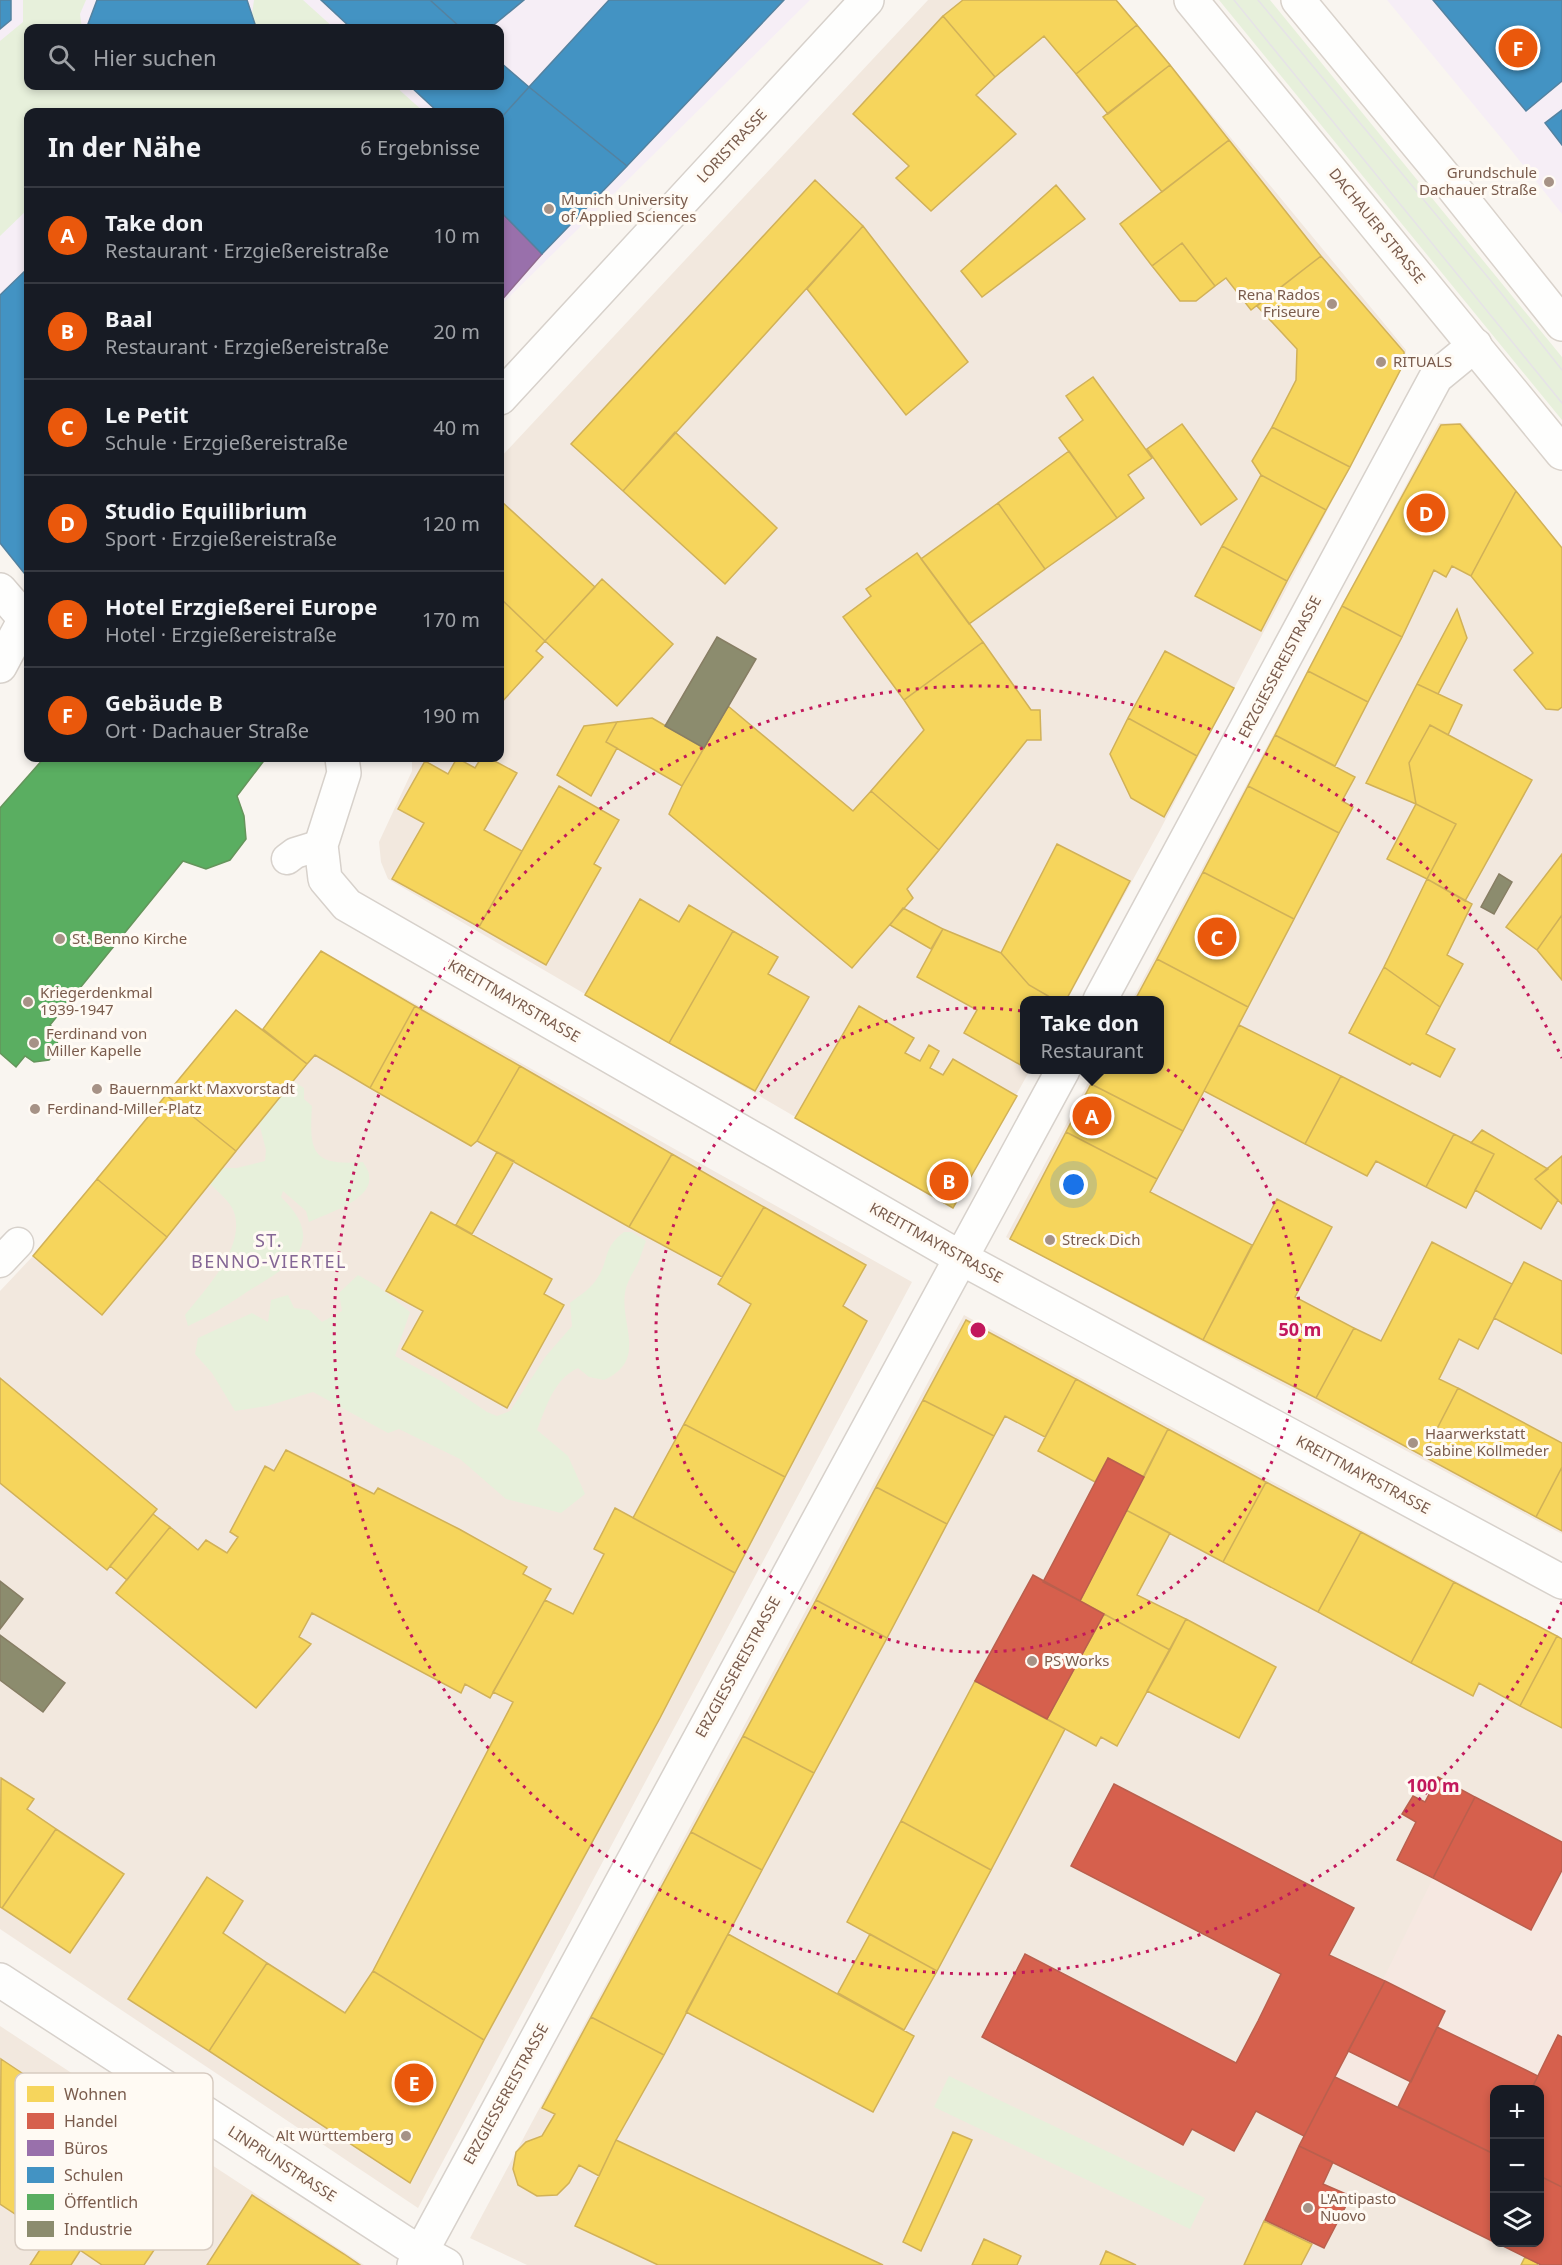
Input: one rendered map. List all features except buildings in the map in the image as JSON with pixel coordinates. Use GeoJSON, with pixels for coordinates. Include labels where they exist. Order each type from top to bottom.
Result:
{"type":"FeatureCollection","features":[{"type":"Feature","properties":{"kind":"street","name":"LORISTRASSE"},"geometry":{"type":"LineString","coordinates":[[504,394],[867,0]]}},
{"type":"Feature","properties":{"kind":"street","name":"DACHAUER STRASSE"},"geometry":{"type":"LineString","coordinates":[[1191,0],[1562,453]]}},
{"type":"Feature","properties":{"kind":"street"},"geometry":{"type":"LineString","coordinates":[[1298,0],[1452,186],[1562,324]]}},
{"type":"Feature","properties":{"kind":"street","name":"ERZGIESSEREISTRASSE"},"geometry":{"type":"LineString","coordinates":[[1102,996],[1436,377],[1475,345]]}},
{"type":"Feature","properties":{"kind":"street"},"geometry":{"type":"LineString","coordinates":[[0,590],[24,615]]}},
{"type":"Feature","properties":{"kind":"street"},"geometry":{"type":"LineString","coordinates":[[0,666],[24,623]]}},
{"type":"Feature","properties":{"kind":"street"},"geometry":{"type":"LineString","coordinates":[[287,859],[295,853],[321,845],[344,773],[343,762]]}},
{"type":"Feature","properties":{"kind":"street","name":"KREITTMAYRSTRASSE"},"geometry":{"type":"LineString","coordinates":[[321,845],[325,879],[337,909],[961,1258],[1562,1582]]}},
{"type":"Feature","properties":{"kind":"street","name":"ERZGIESSEREISTRASSE"},"geometry":{"type":"LineString","coordinates":[[426,2261],[1061,1074]]}},
{"type":"Feature","properties":{"kind":"street","name":"LINPRUNSTRASSE"},"geometry":{"type":"LineString","coordinates":[[0,1980],[141,2073]]}},
{"type":"Feature","properties":{"kind":"street","name":"LINPRUNSTRASSE"},"geometry":{"type":"LineString","coordinates":[[213,2120],[426,2261]]}},
{"type":"Feature","properties":{"kind":"shaded area","name":"Munich University of Applied Sciences"},"geometry":{"type":"Polygon","coordinates":[[[0,0],[810,0],[504,302],[504,108],[24,108],[24,573],[0,543],[0,0]]]}},
{"type":"Feature","properties":{"kind":"shaded area"},"geometry":{"type":"Polygon","coordinates":[[[928,0],[1117,0],[1406,350],[1405,362],[1159,832],[1069,996],[1020,996],[1020,1074],[1028,1074],[953,1209],[388,879],[381,862],[379,842],[412,771],[412,762],[504,762],[504,454],[928,0]]]}},
{"type":"Feature","properties":{"kind":"shaded area"},"geometry":{"type":"Polygon","coordinates":[[[1387,0],[1562,0],[1562,214],[1511,150],[1387,0]]]}},
{"type":"Feature","properties":{"kind":"shaded area"},"geometry":{"type":"Polygon","coordinates":[[[1439,423],[1462,423],[1562,548],[1562,1534],[1006,1237],[1093,1074],[1164,1074],[1164,996],[1134,996],[1439,423]]]}},
{"type":"Feature","properties":{"kind":"shaded area"},"geometry":{"type":"Polygon","coordinates":[[[321,951],[912,1282],[418,2208],[0,1929],[0,1291],[33,1256],[236,1010],[263,1029],[321,951]]]}},
{"type":"Feature","properties":{"kind":"shaded area"},"geometry":{"type":"Polygon","coordinates":[[[964,1315],[1562,1638],[1562,2265],[527,2265],[470,2238],[964,1315]]]}},
{"type":"Feature","properties":{"kind":"shaded area"},"geometry":{"type":"Polygon","coordinates":[[[1562,1861],[1562,2188],[1544,2179],[1544,2085],[1490,2085],[1490,2153],[1335,2077],[1433,1878],[1531,1930],[1562,1861]]]}},
{"type":"Feature","properties":{"kind":"shaded area"},"geometry":{"type":"Polygon","coordinates":[[[0,2026],[72,2073],[15,2073],[15,2250],[213,2250],[213,2166],[364,2265],[0,2265],[0,2026]]]}},
{"type":"Feature","properties":{"kind":"green space"},"geometry":{"type":"Polygon","coordinates":[[[23,0],[86,0],[80,14],[81,24],[24,24],[24,90],[399,90],[420,108],[24,108],[24,213],[0,236],[0,41],[23,22],[23,0]]]}},
{"type":"Feature","properties":{"kind":"green space"},"geometry":{"type":"Polygon","coordinates":[[[254,0],[303,0],[330,24],[251,24],[254,0]]]}},
{"type":"Feature","properties":{"kind":"green space"},"geometry":{"type":"Polygon","coordinates":[[[1219,0],[1270,0],[1562,357],[1562,420],[1219,0]]]}},
{"type":"Feature","properties":{"kind":"green space"},"geometry":{"type":"Polygon","coordinates":[[[293,1081],[304,1088],[304,1099],[312,1106],[313,1145],[317,1153],[333,1161],[363,1162],[369,1173],[369,1184],[364,1192],[348,1205],[309,1222],[306,1211],[283,1191],[281,1197],[295,1213],[302,1228],[302,1243],[298,1253],[272,1276],[217,1311],[188,1326],[185,1315],[222,1267],[234,1240],[236,1226],[234,1212],[227,1200],[210,1184],[222,1168],[237,1168],[265,1161],[266,1150],[259,1123],[293,1081]]]}},
{"type":"Feature","properties":{"kind":"green space"},"geometry":{"type":"Polygon","coordinates":[[[624,1232],[632,1232],[646,1241],[625,1293],[624,1305],[629,1352],[625,1362],[617,1372],[604,1380],[589,1377],[578,1368],[570,1373],[552,1394],[537,1430],[568,1456],[585,1494],[561,1513],[506,1499],[460,1459],[399,1429],[388,1433],[313,1392],[267,1406],[235,1411],[212,1373],[195,1354],[198,1338],[252,1313],[268,1322],[271,1300],[288,1295],[294,1308],[309,1310],[322,1322],[342,1311],[339,1293],[358,1275],[379,1287],[410,1312],[395,1356],[497,1416],[510,1411],[546,1356],[572,1326],[570,1303],[595,1281],[602,1270],[609,1249],[624,1232]]]}},
{"type":"Feature","properties":{"kind":"green space"},"geometry":{"type":"Polygon","coordinates":[[[949,2076],[1205,2198],[1190,2229],[934,2107],[949,2076]]]}},
{"type":"Feature","properties":{"kind":"tram line"},"geometry":{"type":"LineString","coordinates":[[1234,0],[1562,403]]}},
{"type":"Feature","properties":{"kind":"tram line"},"geometry":{"type":"LineString","coordinates":[[1258,0],[1562,370]]}},
{"type":"Feature","properties":{"kind":"place","name":"Gebäude B"},"geometry":{"type":"Point","coordinates":[1518,48]}},
{"type":"Feature","properties":{"kind":"place","name":"Grundschule Dachauer Straße"},"geometry":{"type":"Point","coordinates":[1549,182]}},
{"type":"Feature","properties":{"kind":"place","name":"Munich University of Applied Sciences"},"geometry":{"type":"Point","coordinates":[549,209]}},
{"type":"Feature","properties":{"kind":"place","name":"Rena Rados Friseure"},"geometry":{"type":"Point","coordinates":[1332,304]}},
{"type":"Feature","properties":{"kind":"place","name":"RITUALS"},"geometry":{"type":"Point","coordinates":[1381,362]}},
{"type":"Feature","properties":{"kind":"place","name":"Studio Equilibrium"},"geometry":{"type":"Point","coordinates":[1426,513]}},
{"type":"Feature","properties":{"kind":"place","name":"Le Petit"},"geometry":{"type":"Point","coordinates":[1217,937]}},
{"type":"Feature","properties":{"kind":"place","name":"St. Benno Kirche"},"geometry":{"type":"Point","coordinates":[60,939]}},
{"type":"Feature","properties":{"kind":"place","name":"Kriegerdenkmal 1939-1947"},"geometry":{"type":"Point","coordinates":[28,1002]}},
{"type":"Feature","properties":{"kind":"place","name":"Ferdinand von Miller Kapelle"},"geometry":{"type":"Point","coordinates":[34,1043]}},
{"type":"Feature","properties":{"kind":"place","name":"Bauernmarkt Maxvorstadt"},"geometry":{"type":"Point","coordinates":[97,1089]}},
{"type":"Feature","properties":{"kind":"place","name":"Ferdinand-Miller-Platz"},"geometry":{"type":"Point","coordinates":[35,1109]}},
{"type":"Feature","properties":{"kind":"place","name":"Take don"},"geometry":{"type":"Point","coordinates":[1092,1116]}},
{"type":"Feature","properties":{"kind":"place","name":"Baal"},"geometry":{"type":"Point","coordinates":[949,1181]}},
{"type":"Feature","properties":{"kind":"place","name":"Streck Dich"},"geometry":{"type":"Point","coordinates":[1050,1240]}},
{"type":"Feature","properties":{"kind":"place","name":"Haarwerkstatt Sabine Kollmeder"},"geometry":{"type":"Point","coordinates":[1413,1443]}},
{"type":"Feature","properties":{"kind":"place","name":"PS Works"},"geometry":{"type":"Point","coordinates":[1032,1661]}},
{"type":"Feature","properties":{"kind":"place","name":"Hotel Erzgießerei Europe"},"geometry":{"type":"Point","coordinates":[414,2083]}},
{"type":"Feature","properties":{"kind":"place","name":"Alt Württemberg"},"geometry":{"type":"Point","coordinates":[406,2136]}},
{"type":"Feature","properties":{"kind":"place","name":"L'Antipasto Nuovo"},"geometry":{"type":"Point","coordinates":[1308,2208]}},
{"type":"Feature","properties":{"kind":"district","name":"ST. BENNO-VIERTEL"},"geometry":{"type":"Point","coordinates":[269,1251]}}]}
